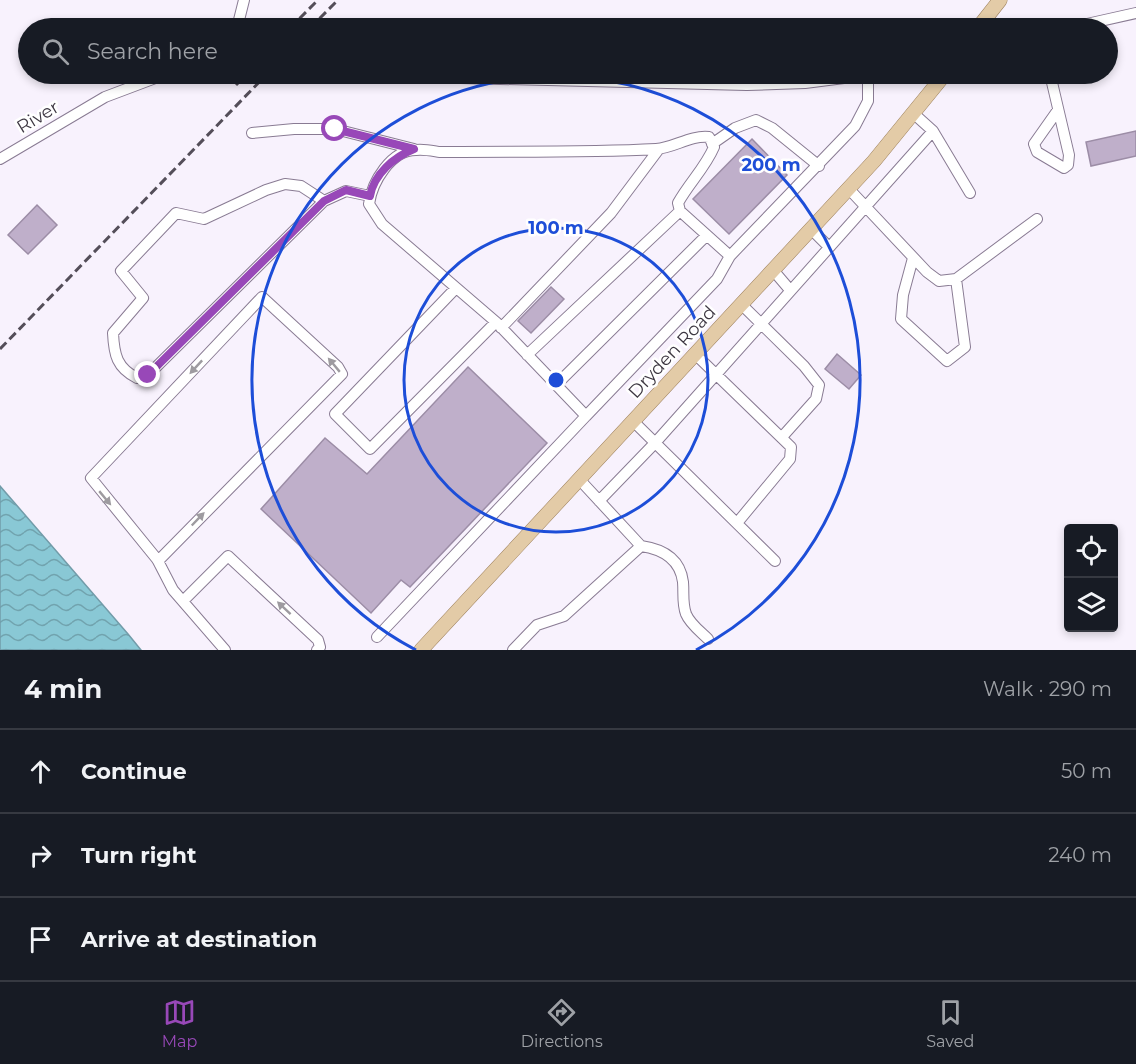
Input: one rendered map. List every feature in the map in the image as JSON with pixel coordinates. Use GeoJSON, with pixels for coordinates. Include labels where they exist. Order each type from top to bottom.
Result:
{"type":"FeatureCollection","features":[{"type":"Feature","properties":{"kind":"main road"},"geometry":{"type":"LineString","coordinates":[[986,18],[1000,0]]}},
{"type":"Feature","properties":{"kind":"main road","name":"Dryden Road"},"geometry":{"type":"LineString","coordinates":[[421,650],[811,229],[937,84]]}},
{"type":"Feature","properties":{"kind":"street"},"geometry":{"type":"LineString","coordinates":[[240,18],[244,0]]}},
{"type":"Feature","properties":{"kind":"street"},"geometry":{"type":"LineString","coordinates":[[1114,18],[1136,13]]}},
{"type":"Feature","properties":{"kind":"street","name":"River"},"geometry":{"type":"LineString","coordinates":[[0,159],[105,97],[139,84]]}},
{"type":"Feature","properties":{"kind":"street"},"geometry":{"type":"LineString","coordinates":[[707,84],[776,84]]}},
{"type":"Feature","properties":{"kind":"street"},"geometry":{"type":"LineString","coordinates":[[377,637],[717,279],[730,256],[855,126],[868,101],[871,84]]}},
{"type":"Feature","properties":{"kind":"street"},"geometry":{"type":"LineString","coordinates":[[1052,84],[1069,155],[1068,165],[1064,168],[1037,152],[1034,144],[1058,110]]}},
{"type":"Feature","properties":{"kind":"street"},"geometry":{"type":"LineString","coordinates":[[913,113],[933,131],[970,193]]}},
{"type":"Feature","properties":{"kind":"street"},"geometry":{"type":"LineString","coordinates":[[712,144],[735,128],[756,120],[772,128],[819,166]]}},
{"type":"Feature","properties":{"kind":"street"},"geometry":{"type":"LineString","coordinates":[[252,133],[294,129],[335,129],[414,149],[440,152],[659,149],[698,136],[709,137],[714,147],[709,160],[678,203],[680,211],[730,256]]}},
{"type":"Feature","properties":{"kind":"street"},"geometry":{"type":"LineString","coordinates":[[600,501],[655,443],[933,131]]}},
{"type":"Feature","properties":{"kind":"street"},"geometry":{"type":"LineString","coordinates":[[414,149],[402,154],[388,165],[375,181],[369,204],[382,224],[498,325],[586,416]]}},
{"type":"Feature","properties":{"kind":"street"},"geometry":{"type":"LineString","coordinates":[[455,289],[335,414],[370,449],[611,213],[659,149]]}},
{"type":"Feature","properties":{"kind":"street"},"geometry":{"type":"LineString","coordinates":[[324,201],[301,186],[285,184],[266,190],[204,219],[176,213],[121,271],[144,298],[113,333],[115,357],[125,372],[137,378],[148,375],[324,201],[346,190],[370,196]]}},
{"type":"Feature","properties":{"kind":"street"},"geometry":{"type":"LineString","coordinates":[[848,188],[913,258],[939,280],[956,279],[1037,219]]}},
{"type":"Feature","properties":{"kind":"street"},"geometry":{"type":"LineString","coordinates":[[527,355],[680,211]]}},
{"type":"Feature","properties":{"kind":"street"},"geometry":{"type":"LineString","coordinates":[[811,229],[829,247]]}},
{"type":"Feature","properties":{"kind":"street"},"geometry":{"type":"LineString","coordinates":[[556,385],[706,236]]}},
{"type":"Feature","properties":{"kind":"street"},"geometry":{"type":"LineString","coordinates":[[913,258],[903,295],[901,320],[947,361],[966,347],[956,279]]}},
{"type":"Feature","properties":{"kind":"street"},"geometry":{"type":"LineString","coordinates":[[773,270],[790,290]]}},
{"type":"Feature","properties":{"kind":"street"},"geometry":{"type":"LineString","coordinates":[[158,561],[342,374],[338,367],[262,297],[91,478],[158,561],[183,602],[225,650]]}},
{"type":"Feature","properties":{"kind":"street"},"geometry":{"type":"LineString","coordinates":[[741,304],[804,366],[819,385],[816,399],[782,437]]}},
{"type":"Feature","properties":{"kind":"street"},"geometry":{"type":"LineString","coordinates":[[695,354],[790,447],[790,459],[736,523]]}},
{"type":"Feature","properties":{"kind":"street"},"geometry":{"type":"LineString","coordinates":[[633,421],[775,561]]}},
{"type":"Feature","properties":{"kind":"street"},"geometry":{"type":"LineString","coordinates":[[579,479],[641,546],[659,549],[669,554],[683,580],[682,601],[687,617],[708,639]]}},
{"type":"Feature","properties":{"kind":"street"},"geometry":{"type":"LineString","coordinates":[[513,650],[537,625],[564,616],[641,546]]}},
{"type":"Feature","properties":{"kind":"street"},"geometry":{"type":"LineString","coordinates":[[183,602],[228,556],[318,640],[320,647],[318,650]]}},
{"type":"Feature","properties":{"kind":"water"},"geometry":{"type":"Polygon","coordinates":[[[0,486],[128,634],[141,650],[0,650],[0,486]]]}},
{"type":"Feature","properties":{"kind":"building"},"geometry":{"type":"Polygon","coordinates":[[[1136,131],[1136,156],[1091,166],[1086,142],[1136,131]]]}},
{"type":"Feature","properties":{"kind":"building"},"geometry":{"type":"Polygon","coordinates":[[[752,139],[787,175],[729,234],[693,199],[752,139]]]}},
{"type":"Feature","properties":{"kind":"building"},"geometry":{"type":"Polygon","coordinates":[[[37,205],[57,225],[28,254],[8,235],[37,205]]]}},
{"type":"Feature","properties":{"kind":"building"},"geometry":{"type":"Polygon","coordinates":[[[551,287],[564,299],[531,333],[518,321],[551,287]]]}},
{"type":"Feature","properties":{"kind":"building"},"geometry":{"type":"Polygon","coordinates":[[[837,354],[861,375],[849,389],[825,369],[837,354]]]}},
{"type":"Feature","properties":{"kind":"building"},"geometry":{"type":"Polygon","coordinates":[[[468,367],[547,443],[410,587],[401,580],[371,613],[261,509],[325,438],[367,474],[468,367]]]}},
{"type":"Feature","properties":{"kind":"railway"},"geometry":{"type":"LineString","coordinates":[[300,18],[318,0]]}},
{"type":"Feature","properties":{"kind":"railway"},"geometry":{"type":"LineString","coordinates":[[320,18],[338,0]]}},
{"type":"Feature","properties":{"kind":"railway"},"geometry":{"type":"LineString","coordinates":[[0,349],[257,84]]}},
{"type":"Feature","properties":{"kind":"route"},"geometry":{"type":"LineString","coordinates":[[148,375],[324,201],[346,190],[370,196],[375,181],[388,165],[402,154],[414,149],[335,129]]}}]}
